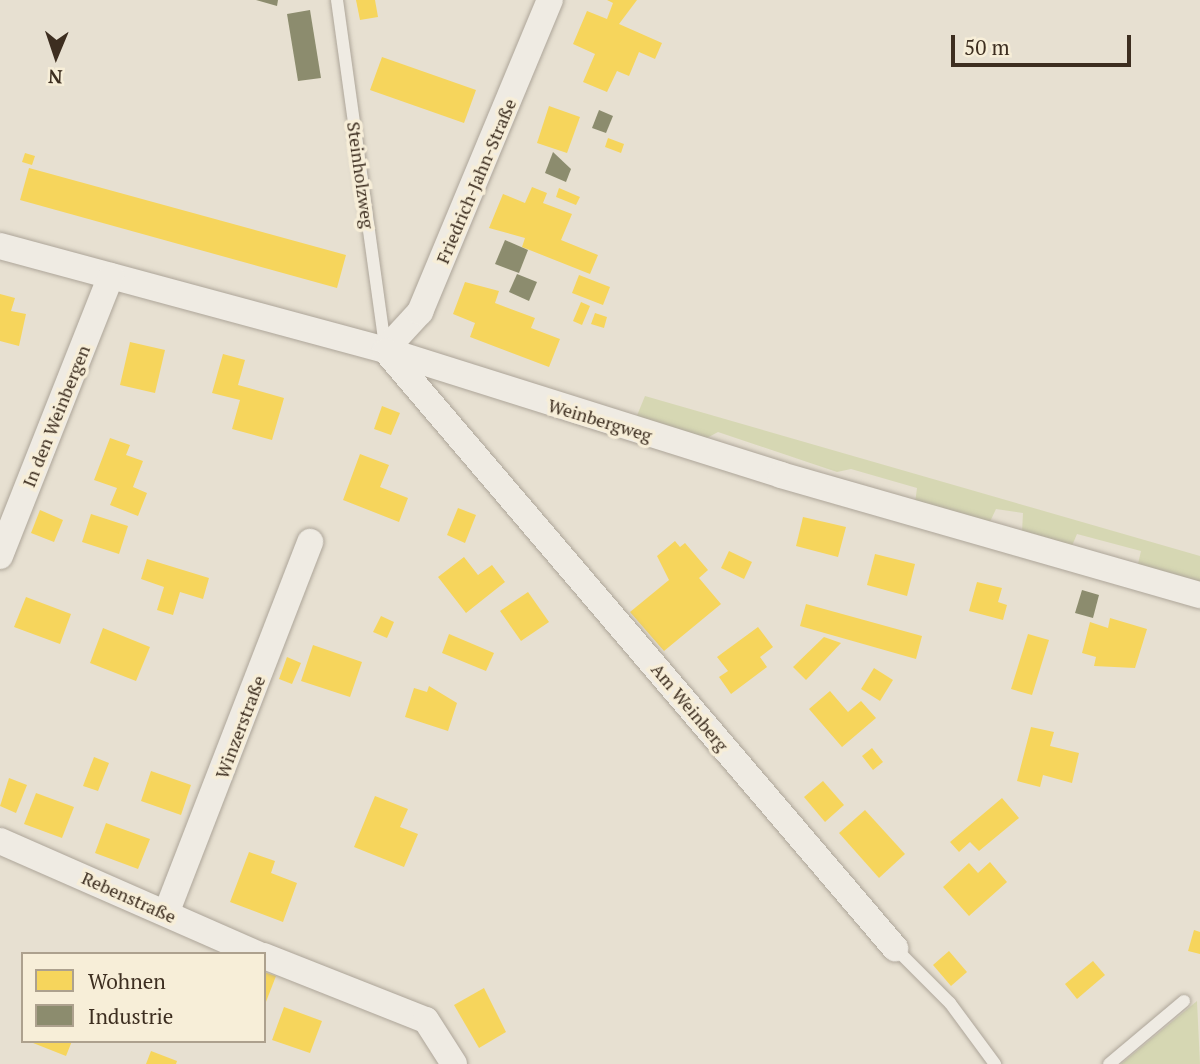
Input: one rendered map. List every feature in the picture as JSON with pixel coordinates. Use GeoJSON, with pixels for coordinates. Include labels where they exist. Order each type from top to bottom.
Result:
{"type":"FeatureCollection","features":[{"type":"Feature","properties":{"kind":"street","name":"Friedrich-Jahn-Straße"},"geometry":{"type":"LineString","coordinates":[[385,350],[420,313],[550,0]]}},
{"type":"Feature","properties":{"kind":"street","name":"Weinbergweg"},"geometry":{"type":"LineString","coordinates":[[0,246],[385,350],[781,475],[1200,595]]}},
{"type":"Feature","properties":{"kind":"street","name":"In den Weinbergen"},"geometry":{"type":"LineString","coordinates":[[0,556],[111,276]]}},
{"type":"Feature","properties":{"kind":"street","name":"Am Weinberg"},"geometry":{"type":"LineString","coordinates":[[385,350],[895,948]]}},
{"type":"Feature","properties":{"kind":"street","name":"Winzerstraße"},"geometry":{"type":"LineString","coordinates":[[167,911],[310,542]]}},
{"type":"Feature","properties":{"kind":"street","name":"Rebenstraße"},"geometry":{"type":"LineString","coordinates":[[0,841],[167,911],[254,952]]}},
{"type":"Feature","properties":{"kind":"street"},"geometry":{"type":"LineString","coordinates":[[266,957],[426,1020],[454,1064]]}},
{"type":"Feature","properties":{"kind":"lane","name":"Steinholzweg"},"geometry":{"type":"LineString","coordinates":[[337,0],[385,350]]}},
{"type":"Feature","properties":{"kind":"lane","name":"Am Weinberg"},"geometry":{"type":"LineString","coordinates":[[895,948],[950,1003],[995,1064]]}},
{"type":"Feature","properties":{"kind":"lane"},"geometry":{"type":"LineString","coordinates":[[1109,1064],[1184,1001]]}},
{"type":"Feature","properties":{"kind":"green space"},"geometry":{"type":"Polygon","coordinates":[[[645,396],[1200,556],[1200,585],[1137,568],[1141,551],[1077,534],[1071,548],[1022,532],[1023,513],[996,509],[988,526],[915,503],[917,488],[851,469],[837,472],[718,432],[705,439],[636,418],[645,396]]]}},
{"type":"Feature","properties":{"kind":"green space"},"geometry":{"type":"Polygon","coordinates":[[[1197,1001],[1200,1064],[1121,1064],[1197,1001]]]}},
{"type":"Feature","properties":{"kind":"building: Wohnen"},"geometry":{"type":"Polygon","coordinates":[[[356,0],[375,0],[378,17],[360,20],[356,0]]]}},
{"type":"Feature","properties":{"kind":"building: Wohnen"},"geometry":{"type":"Polygon","coordinates":[[[607,0],[637,0],[619,24],[662,43],[655,59],[639,52],[629,76],[617,71],[607,92],[583,82],[595,54],[573,44],[587,11],[607,19],[613,3],[607,0]]]}},
{"type":"Feature","properties":{"kind":"building: Wohnen"},"geometry":{"type":"Polygon","coordinates":[[[382,57],[476,90],[464,123],[370,90],[382,57]]]}},
{"type":"Feature","properties":{"kind":"building: Wohnen"},"geometry":{"type":"Polygon","coordinates":[[[549,106],[580,117],[567,153],[537,143],[549,106]]]}},
{"type":"Feature","properties":{"kind":"building: Wohnen"},"geometry":{"type":"Polygon","coordinates":[[[608,138],[624,144],[621,153],[605,147],[608,138]]]}},
{"type":"Feature","properties":{"kind":"building: Wohnen"},"geometry":{"type":"Polygon","coordinates":[[[25,153],[35,156],[32,165],[22,162],[25,153]]]}},
{"type":"Feature","properties":{"kind":"building: Wohnen"},"geometry":{"type":"Polygon","coordinates":[[[29,168],[346,255],[337,288],[20,200],[29,168]]]}},
{"type":"Feature","properties":{"kind":"building: Wohnen"},"geometry":{"type":"Polygon","coordinates":[[[532,187],[547,193],[543,203],[572,214],[561,240],[598,255],[590,274],[522,247],[525,238],[489,228],[503,194],[525,203],[532,187]]]}},
{"type":"Feature","properties":{"kind":"building: Wohnen"},"geometry":{"type":"Polygon","coordinates":[[[559,188],[580,197],[576,205],[556,197],[559,188]]]}},
{"type":"Feature","properties":{"kind":"building: Wohnen"},"geometry":{"type":"Polygon","coordinates":[[[579,275],[610,287],[603,305],[572,293],[579,275]]]}},
{"type":"Feature","properties":{"kind":"building: Wohnen"},"geometry":{"type":"Polygon","coordinates":[[[465,282],[499,291],[495,303],[535,318],[531,328],[560,339],[549,367],[470,337],[475,323],[453,314],[465,282]]]}},
{"type":"Feature","properties":{"kind":"building: Wohnen"},"geometry":{"type":"Polygon","coordinates":[[[0,294],[15,298],[11,311],[26,314],[19,346],[0,341],[0,294]]]}},
{"type":"Feature","properties":{"kind":"building: Wohnen"},"geometry":{"type":"Polygon","coordinates":[[[581,302],[590,306],[582,325],[573,321],[581,302]]]}},
{"type":"Feature","properties":{"kind":"building: Wohnen"},"geometry":{"type":"Polygon","coordinates":[[[595,313],[607,317],[604,328],[591,324],[595,313]]]}},
{"type":"Feature","properties":{"kind":"building: Wohnen"},"geometry":{"type":"Polygon","coordinates":[[[130,342],[165,350],[155,393],[120,385],[130,342]]]}},
{"type":"Feature","properties":{"kind":"building: Wohnen"},"geometry":{"type":"Polygon","coordinates":[[[223,354],[245,360],[238,385],[284,398],[272,440],[232,429],[240,400],[212,393],[223,354]]]}},
{"type":"Feature","properties":{"kind":"building: Wohnen"},"geometry":{"type":"Polygon","coordinates":[[[382,406],[400,413],[391,435],[374,429],[382,406]]]}},
{"type":"Feature","properties":{"kind":"building: Wohnen"},"geometry":{"type":"Polygon","coordinates":[[[110,438],[130,445],[126,455],[143,461],[133,487],[147,493],[138,516],[110,505],[117,488],[94,480],[110,438]]]}},
{"type":"Feature","properties":{"kind":"building: Wohnen"},"geometry":{"type":"Polygon","coordinates":[[[360,454],[389,465],[380,487],[408,498],[399,522],[343,500],[360,454]]]}},
{"type":"Feature","properties":{"kind":"building: Wohnen"},"geometry":{"type":"Polygon","coordinates":[[[458,508],[476,515],[465,543],[447,535],[458,508]]]}},
{"type":"Feature","properties":{"kind":"building: Wohnen"},"geometry":{"type":"Polygon","coordinates":[[[40,510],[63,520],[54,542],[31,533],[40,510]]]}},
{"type":"Feature","properties":{"kind":"building: Wohnen"},"geometry":{"type":"Polygon","coordinates":[[[91,514],[128,526],[119,554],[82,542],[91,514]]]}},
{"type":"Feature","properties":{"kind":"building: Wohnen"},"geometry":{"type":"Polygon","coordinates":[[[803,517],[846,527],[838,557],[796,546],[803,517]]]}},
{"type":"Feature","properties":{"kind":"building: Wohnen"},"geometry":{"type":"Polygon","coordinates":[[[675,541],[680,547],[685,543],[708,570],[699,578],[721,604],[664,651],[630,612],[669,580],[657,556],[675,541]]]}},
{"type":"Feature","properties":{"kind":"building: Wohnen"},"geometry":{"type":"Polygon","coordinates":[[[729,551],[752,562],[744,579],[721,568],[729,551]]]}},
{"type":"Feature","properties":{"kind":"building: Wohnen"},"geometry":{"type":"Polygon","coordinates":[[[875,554],[915,564],[907,596],[867,585],[875,554]]]}},
{"type":"Feature","properties":{"kind":"building: Wohnen"},"geometry":{"type":"Polygon","coordinates":[[[464,557],[478,575],[492,565],[505,582],[466,613],[438,577],[464,557]]]}},
{"type":"Feature","properties":{"kind":"building: Wohnen"},"geometry":{"type":"Polygon","coordinates":[[[147,559],[209,578],[203,599],[180,592],[173,615],[157,610],[164,587],[141,579],[147,559]]]}},
{"type":"Feature","properties":{"kind":"building: Wohnen"},"geometry":{"type":"Polygon","coordinates":[[[977,582],[1002,588],[998,602],[1007,605],[1003,620],[969,611],[977,582]]]}},
{"type":"Feature","properties":{"kind":"building: Wohnen"},"geometry":{"type":"Polygon","coordinates":[[[528,592],[549,622],[521,641],[500,611],[528,592]]]}},
{"type":"Feature","properties":{"kind":"building: Wohnen"},"geometry":{"type":"Polygon","coordinates":[[[26,597],[71,614],[60,644],[14,627],[26,597]]]}},
{"type":"Feature","properties":{"kind":"building: Wohnen"},"geometry":{"type":"Polygon","coordinates":[[[806,604],[922,636],[916,659],[800,626],[806,604]]]}},
{"type":"Feature","properties":{"kind":"building: Wohnen"},"geometry":{"type":"Polygon","coordinates":[[[381,616],[394,622],[387,638],[373,632],[381,616]]]}},
{"type":"Feature","properties":{"kind":"building: Wohnen"},"geometry":{"type":"Polygon","coordinates":[[[1110,618],[1147,629],[1135,668],[1094,666],[1096,657],[1082,653],[1090,622],[1108,628],[1110,618]]]}},
{"type":"Feature","properties":{"kind":"building: Wohnen"},"geometry":{"type":"Polygon","coordinates":[[[758,627],[773,647],[760,657],[767,667],[731,694],[719,677],[728,671],[717,657],[758,627]]]}},
{"type":"Feature","properties":{"kind":"building: Wohnen"},"geometry":{"type":"Polygon","coordinates":[[[103,628],[150,647],[136,681],[90,663],[103,628]]]}},
{"type":"Feature","properties":{"kind":"building: Wohnen"},"geometry":{"type":"Polygon","coordinates":[[[449,634],[494,653],[486,671],[442,653],[449,634]]]}},
{"type":"Feature","properties":{"kind":"building: Wohnen"},"geometry":{"type":"Polygon","coordinates":[[[1028,634],[1049,640],[1032,695],[1011,689],[1028,634]]]}},
{"type":"Feature","properties":{"kind":"building: Wohnen"},"geometry":{"type":"Polygon","coordinates":[[[824,637],[841,643],[806,680],[793,667],[824,637]]]}},
{"type":"Feature","properties":{"kind":"building: Wohnen"},"geometry":{"type":"Polygon","coordinates":[[[313,645],[362,662],[350,697],[301,681],[313,645]]]}},
{"type":"Feature","properties":{"kind":"building: Wohnen"},"geometry":{"type":"Polygon","coordinates":[[[287,657],[301,663],[292,684],[279,679],[287,657]]]}},
{"type":"Feature","properties":{"kind":"building: Wohnen"},"geometry":{"type":"Polygon","coordinates":[[[874,668],[893,680],[880,701],[861,689],[874,668]]]}},
{"type":"Feature","properties":{"kind":"building: Wohnen"},"geometry":{"type":"Polygon","coordinates":[[[429,686],[457,703],[448,731],[405,717],[414,688],[427,692],[429,686]]]}},
{"type":"Feature","properties":{"kind":"building: Wohnen"},"geometry":{"type":"Polygon","coordinates":[[[830,691],[848,712],[861,701],[876,718],[842,747],[809,709],[830,691]]]}},
{"type":"Feature","properties":{"kind":"building: Wohnen"},"geometry":{"type":"Polygon","coordinates":[[[1031,727],[1054,732],[1050,746],[1079,753],[1072,783],[1043,775],[1040,787],[1017,781],[1031,727]]]}},
{"type":"Feature","properties":{"kind":"building: Wohnen"},"geometry":{"type":"Polygon","coordinates":[[[872,748],[883,762],[873,770],[862,756],[872,748]]]}},
{"type":"Feature","properties":{"kind":"building: Wohnen"},"geometry":{"type":"Polygon","coordinates":[[[94,757],[109,763],[98,791],[83,786],[94,757]]]}},
{"type":"Feature","properties":{"kind":"building: Wohnen"},"geometry":{"type":"Polygon","coordinates":[[[151,771],[191,785],[181,815],[141,801],[151,771]]]}},
{"type":"Feature","properties":{"kind":"building: Wohnen"},"geometry":{"type":"Polygon","coordinates":[[[9,778],[27,785],[16,813],[0,806],[9,778]]]}},
{"type":"Feature","properties":{"kind":"building: Wohnen"},"geometry":{"type":"Polygon","coordinates":[[[823,781],[844,805],[825,822],[804,797],[823,781]]]}},
{"type":"Feature","properties":{"kind":"building: Wohnen"},"geometry":{"type":"Polygon","coordinates":[[[36,793],[74,807],[62,838],[24,824],[36,793]]]}},
{"type":"Feature","properties":{"kind":"building: Wohnen"},"geometry":{"type":"Polygon","coordinates":[[[375,796],[408,809],[400,827],[418,834],[404,867],[354,847],[375,796]]]}},
{"type":"Feature","properties":{"kind":"building: Wohnen"},"geometry":{"type":"Polygon","coordinates":[[[1002,798],[1019,818],[979,851],[970,842],[959,852],[950,842],[1002,798]]]}},
{"type":"Feature","properties":{"kind":"building: Wohnen"},"geometry":{"type":"Polygon","coordinates":[[[865,810],[905,854],[879,878],[839,833],[865,810]]]}},
{"type":"Feature","properties":{"kind":"building: Wohnen"},"geometry":{"type":"Polygon","coordinates":[[[106,823],[150,839],[138,869],[95,853],[106,823]]]}},
{"type":"Feature","properties":{"kind":"building: Wohnen"},"geometry":{"type":"Polygon","coordinates":[[[249,852],[275,861],[271,873],[297,883],[283,922],[230,902],[249,852]]]}},
{"type":"Feature","properties":{"kind":"building: Wohnen"},"geometry":{"type":"Polygon","coordinates":[[[990,862],[1007,882],[969,916],[943,887],[969,863],[978,873],[990,862]]]}},
{"type":"Feature","properties":{"kind":"building: Wohnen"},"geometry":{"type":"Polygon","coordinates":[[[1194,930],[1200,932],[1200,954],[1188,951],[1194,930]]]}},
{"type":"Feature","properties":{"kind":"building: Wohnen"},"geometry":{"type":"Polygon","coordinates":[[[949,951],[967,972],[951,986],[933,965],[949,951]]]}},
{"type":"Feature","properties":{"kind":"building: Wohnen"},"geometry":{"type":"Polygon","coordinates":[[[1093,961],[1105,975],[1077,999],[1065,984],[1093,961]]]}},
{"type":"Feature","properties":{"kind":"building: Wohnen"},"geometry":{"type":"Polygon","coordinates":[[[266,973],[276,976],[266,1002],[266,973]]]}},
{"type":"Feature","properties":{"kind":"building: Wohnen"},"geometry":{"type":"Polygon","coordinates":[[[484,988],[506,1032],[479,1048],[454,1005],[484,988]]]}},
{"type":"Feature","properties":{"kind":"building: Wohnen"},"geometry":{"type":"Polygon","coordinates":[[[284,1007],[322,1021],[310,1053],[272,1040],[284,1007]]]}},
{"type":"Feature","properties":{"kind":"building: Wohnen"},"geometry":{"type":"Polygon","coordinates":[[[33,1043],[71,1043],[66,1056],[33,1043]]]}},
{"type":"Feature","properties":{"kind":"building: Wohnen"},"geometry":{"type":"Polygon","coordinates":[[[151,1051],[177,1061],[176,1064],[146,1064],[151,1051]]]}},
{"type":"Feature","properties":{"kind":"building: Industrie"},"geometry":{"type":"Polygon","coordinates":[[[256,0],[278,0],[277,6],[256,0]]]}},
{"type":"Feature","properties":{"kind":"building: Industrie"},"geometry":{"type":"Polygon","coordinates":[[[310,10],[321,78],[298,81],[287,14],[310,10]]]}},
{"type":"Feature","properties":{"kind":"building: Industrie"},"geometry":{"type":"Polygon","coordinates":[[[599,110],[613,116],[606,133],[592,128],[599,110]]]}},
{"type":"Feature","properties":{"kind":"building: Industrie"},"geometry":{"type":"Polygon","coordinates":[[[553,152],[571,169],[566,182],[545,173],[553,152]]]}},
{"type":"Feature","properties":{"kind":"building: Industrie"},"geometry":{"type":"Polygon","coordinates":[[[505,240],[528,250],[519,273],[495,264],[505,240]]]}},
{"type":"Feature","properties":{"kind":"building: Industrie"},"geometry":{"type":"Polygon","coordinates":[[[517,274],[537,282],[529,301],[509,292],[517,274]]]}},
{"type":"Feature","properties":{"kind":"building: Industrie"},"geometry":{"type":"Polygon","coordinates":[[[1082,590],[1099,595],[1093,618],[1075,613],[1082,590]]]}}]}
